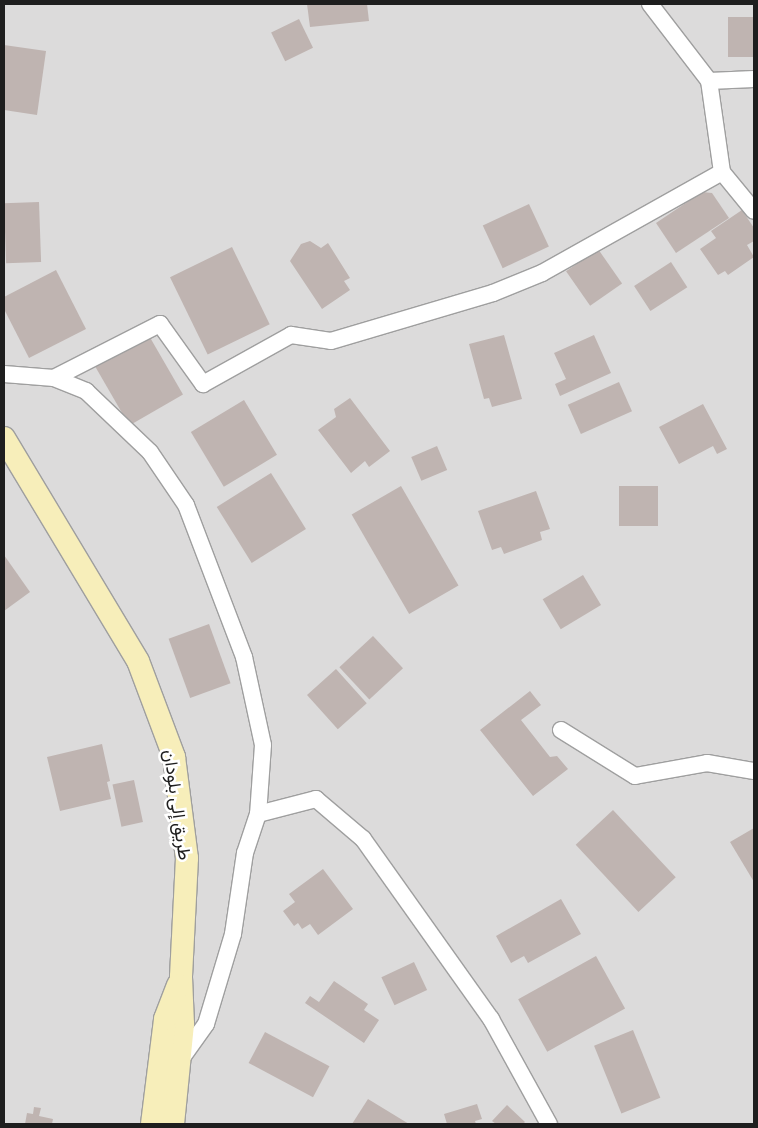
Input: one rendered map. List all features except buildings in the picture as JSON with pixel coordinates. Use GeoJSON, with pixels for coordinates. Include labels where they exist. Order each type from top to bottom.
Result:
{"type":"FeatureCollection","features":[{"type":"Feature","properties":{"kind":"main road","name":"طريق إلى بلودان"},"geometry":{"type":"LineString","coordinates":[[4,438],[138,661],[174,757],[187,858],[181,977],[181,1059],[173,1124]]}},
{"type":"Feature","properties":{"kind":"main road"},"geometry":{"type":"LineString","coordinates":[[152,1124],[165,1019],[181,977]]}},
{"type":"Feature","properties":{"kind":"street"},"geometry":{"type":"LineString","coordinates":[[650,4],[709,81],[722,172],[754,211]]}},
{"type":"Feature","properties":{"kind":"street"},"geometry":{"type":"LineString","coordinates":[[709,81],[754,79]]}},
{"type":"Feature","properties":{"kind":"street"},"geometry":{"type":"LineString","coordinates":[[54,378],[160,324],[203,384],[291,335],[331,341],[493,293],[526,280],[722,172]]}},
{"type":"Feature","properties":{"kind":"street"},"geometry":{"type":"LineString","coordinates":[[4,374],[54,378],[86,391],[150,452],[186,505],[244,657],[263,745],[258,814],[245,853],[233,934],[206,1024],[181,1059]]}},
{"type":"Feature","properties":{"kind":"street"},"geometry":{"type":"LineString","coordinates":[[561,730],[635,776],[707,763],[754,771]]}},
{"type":"Feature","properties":{"kind":"street"},"geometry":{"type":"LineString","coordinates":[[258,814],[316,799],[363,839],[491,1019],[549,1124]]}},
{"type":"Feature","properties":{"kind":"shaded area"},"geometry":{"type":"Polygon","coordinates":[[[4,4],[754,4],[754,1124],[4,1124],[4,4]]]}}]}
